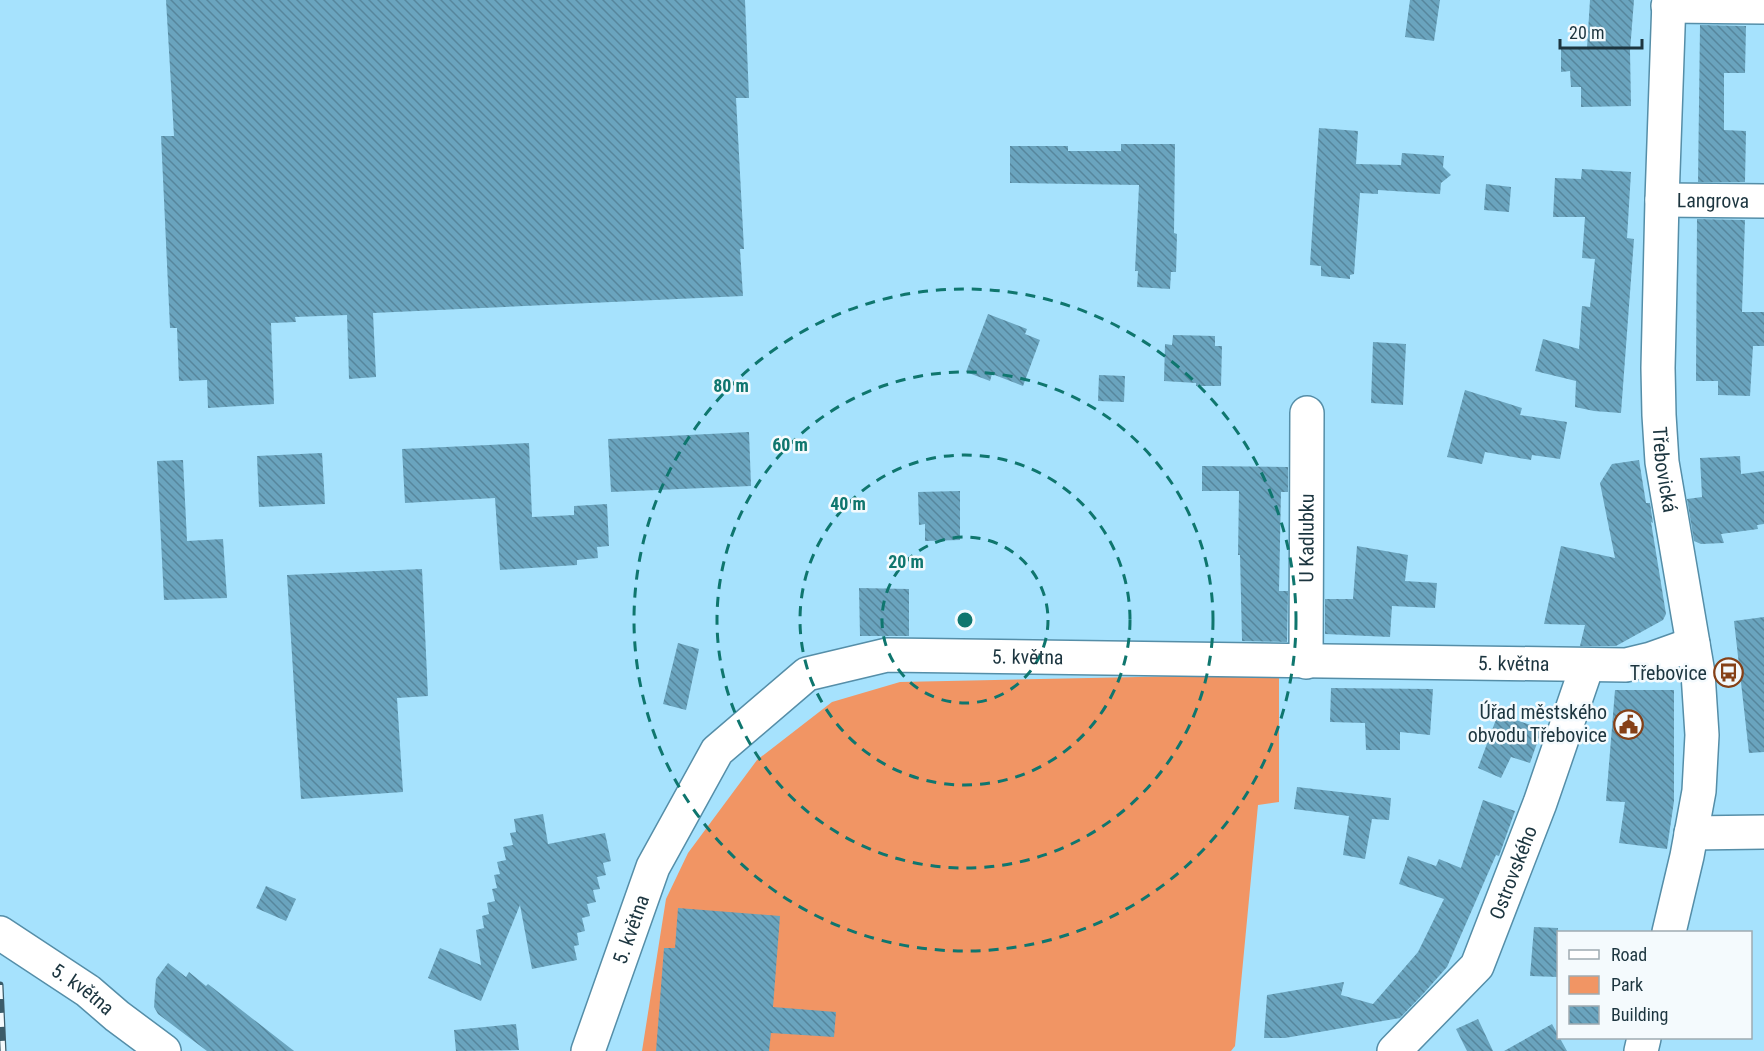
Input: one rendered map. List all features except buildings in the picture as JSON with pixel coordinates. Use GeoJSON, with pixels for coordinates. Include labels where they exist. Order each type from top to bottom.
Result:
{"type":"FeatureCollection","features":[{"type":"Feature","properties":{"kind":"street"},"geometry":{"type":"LineString","coordinates":[[1669,3],[1764,7]]}},
{"type":"Feature","properties":{"kind":"street","name":"Třebovická"},"geometry":{"type":"LineString","coordinates":[[1669,3],[1658,368],[1659,426],[1662,462],[1698,673],[1702,735],[1698,791],[1669,931]]}},
{"type":"Feature","properties":{"kind":"street","name":"Langrova"},"geometry":{"type":"LineString","coordinates":[[1662,200],[1764,201]]}},
{"type":"Feature","properties":{"kind":"street","name":"U Kadlubku"},"geometry":{"type":"LineString","coordinates":[[1306,662],[1307,413]]}},
{"type":"Feature","properties":{"kind":"street","name":"5. května"},"geometry":{"type":"LineString","coordinates":[[588,1051],[653,867],[717,751],[807,674],[887,656],[1626,666],[1693,644]]}},
{"type":"Feature","properties":{"kind":"street","name":"Ostrovského"},"geometry":{"type":"LineString","coordinates":[[1395,1051],[1477,966],[1539,803],[1587,666]]}},
{"type":"Feature","properties":{"kind":"street"},"geometry":{"type":"LineString","coordinates":[[1691,833],[1764,832]]}},
{"type":"Feature","properties":{"kind":"street","name":"5. května"},"geometry":{"type":"LineString","coordinates":[[0,933],[88,991],[164,1051]]}},
{"type":"Feature","properties":{"kind":"green space"},"geometry":{"type":"Polygon","coordinates":[[[1279,674],[1279,802],[1258,805],[1235,1046],[1231,1051],[642,1051],[666,899],[688,853],[757,760],[832,702],[900,682],[1279,674]]]}},
{"type":"Feature","properties":{"kind":"railway"},"geometry":{"type":"LineString","coordinates":[[0,985],[3,1051]]}},
{"type":"Feature","properties":{"kind":"place","name":"Třebovice"},"geometry":{"type":"Point","coordinates":[1728,673]}},
{"type":"Feature","properties":{"kind":"place","name":"Úřad městského obvodu Třebovice"},"geometry":{"type":"Point","coordinates":[1628,724]}}]}
